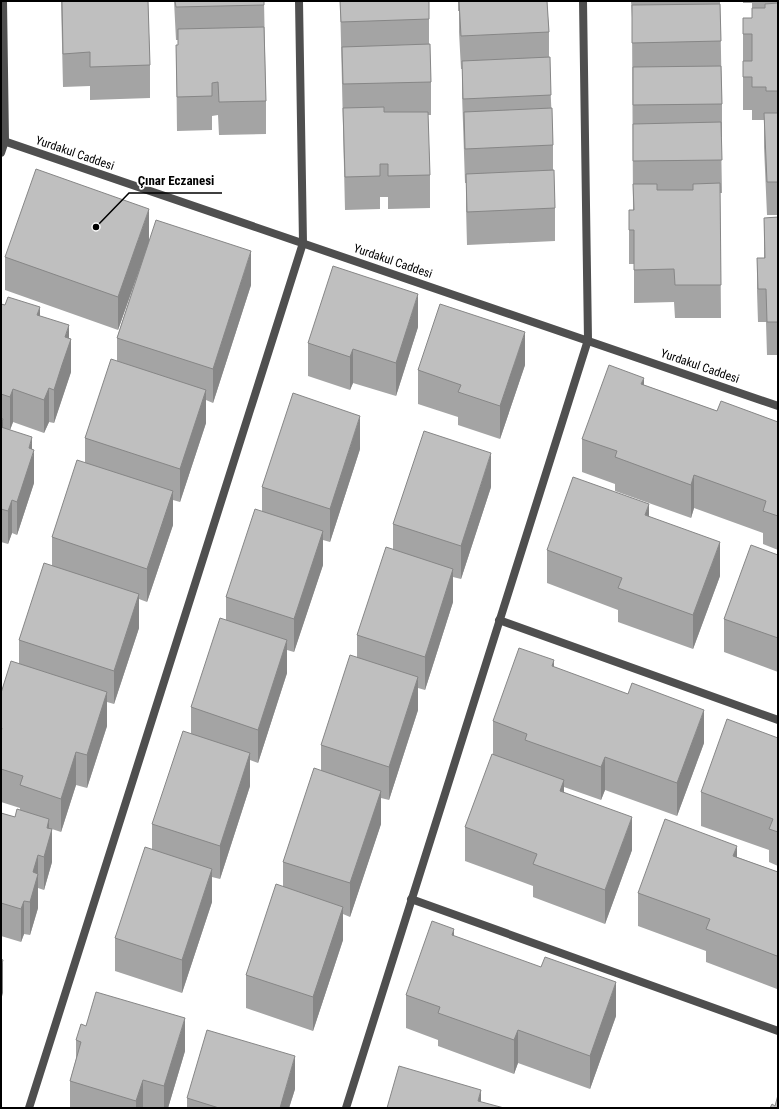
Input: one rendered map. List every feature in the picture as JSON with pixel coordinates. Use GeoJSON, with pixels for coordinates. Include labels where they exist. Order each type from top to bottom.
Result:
{"type":"FeatureCollection","features":[{"type":"Feature","properties":{"kind":"street"},"geometry":{"type":"LineString","coordinates":[[1,153],[3,141],[3,1]]}},
{"type":"Feature","properties":{"kind":"street"},"geometry":{"type":"LineString","coordinates":[[29,1108],[304,244],[298,1]]}},
{"type":"Feature","properties":{"kind":"street"},"geometry":{"type":"LineString","coordinates":[[346,1108],[588,340],[583,1]]}},
{"type":"Feature","properties":{"kind":"street","name":"Yurdakul Caddesi"},"geometry":{"type":"LineString","coordinates":[[3,141],[778,406]]}},
{"type":"Feature","properties":{"kind":"street"},"geometry":{"type":"LineString","coordinates":[[499,620],[778,720]]}},
{"type":"Feature","properties":{"kind":"street"},"geometry":{"type":"LineString","coordinates":[[411,899],[778,1030]]}},
{"type":"Feature","properties":{"kind":"building"},"geometry":{"type":"Polygon","coordinates":[[[62,1],[148,1],[150,65],[90,67],[90,52],[63,54],[62,1]]]}},
{"type":"Feature","properties":{"kind":"building"},"geometry":{"type":"Polygon","coordinates":[[[175,1],[264,1],[264,5],[176,7],[175,1]]]}},
{"type":"Feature","properties":{"kind":"building"},"geometry":{"type":"Polygon","coordinates":[[[340,1],[429,1],[429,19],[341,22],[340,1]]]}},
{"type":"Feature","properties":{"kind":"building"},"geometry":{"type":"Polygon","coordinates":[[[459,1],[547,1],[549,32],[461,36],[459,1]]]}},
{"type":"Feature","properties":{"kind":"building"},"geometry":{"type":"Polygon","coordinates":[[[778,3],[778,91],[766,91],[766,87],[752,87],[752,77],[743,77],[743,61],[752,61],[752,34],[743,34],[743,18],[752,18],[752,8],[765,8],[765,4],[778,3]]]}},
{"type":"Feature","properties":{"kind":"building"},"geometry":{"type":"Polygon","coordinates":[[[720,4],[721,41],[632,43],[632,5],[720,4]]]}},
{"type":"Feature","properties":{"kind":"building"},"geometry":{"type":"Polygon","coordinates":[[[264,27],[266,101],[219,102],[218,82],[212,83],[212,96],[177,97],[176,45],[178,45],[178,29],[264,27]]]}},
{"type":"Feature","properties":{"kind":"building"},"geometry":{"type":"Polygon","coordinates":[[[430,44],[431,82],[343,84],[342,47],[430,44]]]}},
{"type":"Feature","properties":{"kind":"building"},"geometry":{"type":"Polygon","coordinates":[[[550,57],[551,95],[463,99],[462,61],[550,57]]]}},
{"type":"Feature","properties":{"kind":"building"},"geometry":{"type":"Polygon","coordinates":[[[721,66],[722,104],[633,105],[633,67],[721,66]]]}},
{"type":"Feature","properties":{"kind":"building"},"geometry":{"type":"Polygon","coordinates":[[[384,107],[384,112],[428,112],[430,175],[388,176],[388,164],[380,164],[380,176],[345,177],[343,108],[384,107]]]}},
{"type":"Feature","properties":{"kind":"building"},"geometry":{"type":"Polygon","coordinates":[[[552,108],[553,145],[465,149],[464,112],[552,108]]]}},
{"type":"Feature","properties":{"kind":"building"},"geometry":{"type":"Polygon","coordinates":[[[764,113],[778,113],[778,182],[767,182],[764,113]]]}},
{"type":"Feature","properties":{"kind":"building"},"geometry":{"type":"Polygon","coordinates":[[[721,122],[722,160],[633,161],[633,124],[721,122]]]}},
{"type":"Feature","properties":{"kind":"building"},"geometry":{"type":"Polygon","coordinates":[[[36,169],[149,209],[118,297],[5,257],[36,169]]]}},
{"type":"Feature","properties":{"kind":"building"},"geometry":{"type":"Polygon","coordinates":[[[554,170],[555,208],[467,212],[466,174],[554,170]]]}},
{"type":"Feature","properties":{"kind":"building"},"geometry":{"type":"Polygon","coordinates":[[[720,183],[721,285],[675,285],[674,269],[634,270],[634,230],[629,230],[629,210],[634,210],[633,184],[657,184],[657,190],[693,190],[693,184],[720,183]]]}},
{"type":"Feature","properties":{"kind":"building"},"geometry":{"type":"Polygon","coordinates":[[[778,217],[778,322],[767,322],[766,289],[758,289],[757,258],[765,258],[764,218],[778,217]]]}},
{"type":"Feature","properties":{"kind":"building"},"geometry":{"type":"Polygon","coordinates":[[[156,220],[251,251],[213,369],[117,338],[156,220]]]}},
{"type":"Feature","properties":{"kind":"building"},"geometry":{"type":"Polygon","coordinates":[[[333,266],[418,294],[396,363],[353,349],[350,357],[308,343],[333,266]]]}},
{"type":"Feature","properties":{"kind":"building"},"geometry":{"type":"Polygon","coordinates":[[[8,297],[40,307],[37,315],[69,325],[65,337],[71,339],[54,390],[49,388],[44,400],[13,389],[10,397],[1,394],[1,304],[5,305],[8,297]]]}},
{"type":"Feature","properties":{"kind":"building"},"geometry":{"type":"Polygon","coordinates":[[[440,304],[525,332],[500,406],[458,392],[461,385],[418,370],[440,304]]]}},
{"type":"Feature","properties":{"kind":"building"},"geometry":{"type":"Polygon","coordinates":[[[111,359],[206,390],[180,469],[85,438],[111,359]]]}},
{"type":"Feature","properties":{"kind":"building"},"geometry":{"type":"Polygon","coordinates":[[[609,365],[644,378],[641,384],[717,411],[721,401],[778,422],[778,516],[763,511],[766,501],[694,475],[691,485],[615,457],[617,451],[582,439],[609,365]]]}},
{"type":"Feature","properties":{"kind":"building"},"geometry":{"type":"Polygon","coordinates":[[[293,393],[360,416],[330,509],[262,487],[293,393]]]}},
{"type":"Feature","properties":{"kind":"building"},"geometry":{"type":"Polygon","coordinates":[[[1,427],[32,437],[29,448],[34,450],[17,502],[12,500],[8,511],[1,509],[1,427]]]}},
{"type":"Feature","properties":{"kind":"building"},"geometry":{"type":"Polygon","coordinates":[[[424,431],[491,453],[461,546],[393,524],[424,431]]]}},
{"type":"Feature","properties":{"kind":"building"},"geometry":{"type":"Polygon","coordinates":[[[77,460],[173,491],[147,569],[52,537],[77,460]]]}},
{"type":"Feature","properties":{"kind":"building"},"geometry":{"type":"Polygon","coordinates":[[[573,477],[649,504],[645,515],[720,542],[693,615],[618,588],[622,578],[547,550],[573,477]]]}},
{"type":"Feature","properties":{"kind":"building"},"geometry":{"type":"Polygon","coordinates":[[[255,509],[323,531],[294,619],[226,597],[255,509]]]}},
{"type":"Feature","properties":{"kind":"building"},"geometry":{"type":"Polygon","coordinates":[[[751,545],[778,555],[778,638],[724,619],[751,545]]]}},
{"type":"Feature","properties":{"kind":"building"},"geometry":{"type":"Polygon","coordinates":[[[386,547],[453,569],[425,657],[357,635],[386,547]]]}},
{"type":"Feature","properties":{"kind":"building"},"geometry":{"type":"Polygon","coordinates":[[[44,563],[139,594],[114,671],[19,640],[44,563]]]}},
{"type":"Feature","properties":{"kind":"building"},"geometry":{"type":"Polygon","coordinates":[[[220,618],[287,640],[258,730],[191,707],[220,618]]]}},
{"type":"Feature","properties":{"kind":"building"},"geometry":{"type":"Polygon","coordinates":[[[519,648],[554,660],[552,666],[628,694],[632,683],[704,710],[677,783],[605,757],[601,767],[525,740],[527,734],[493,721],[519,648]]]}},
{"type":"Feature","properties":{"kind":"building"},"geometry":{"type":"Polygon","coordinates":[[[350,655],[418,677],[389,767],[321,745],[350,655]]]}},
{"type":"Feature","properties":{"kind":"building"},"geometry":{"type":"Polygon","coordinates":[[[11,661],[107,692],[87,755],[76,752],[61,799],[20,785],[23,776],[1,769],[1,693],[11,661]]]}},
{"type":"Feature","properties":{"kind":"building"},"geometry":{"type":"Polygon","coordinates":[[[727,719],[778,738],[778,832],[769,829],[773,819],[701,792],[727,719]]]}},
{"type":"Feature","properties":{"kind":"building"},"geometry":{"type":"Polygon","coordinates":[[[183,731],[250,753],[220,846],[152,824],[183,731]]]}},
{"type":"Feature","properties":{"kind":"building"},"geometry":{"type":"Polygon","coordinates":[[[492,754],[564,780],[560,791],[632,817],[605,890],[533,864],[537,854],[465,827],[492,754]]]}},
{"type":"Feature","properties":{"kind":"building"},"geometry":{"type":"Polygon","coordinates":[[[314,768],[381,791],[350,883],[283,862],[314,768]]]}},
{"type":"Feature","properties":{"kind":"building"},"geometry":{"type":"Polygon","coordinates":[[[17,809],[49,819],[47,828],[52,829],[44,857],[38,855],[33,872],[38,874],[30,902],[24,901],[21,909],[1,903],[1,813],[15,817],[17,809]]]}},
{"type":"Feature","properties":{"kind":"building"},"geometry":{"type":"Polygon","coordinates":[[[665,819],[737,846],[733,856],[778,872],[777,956],[706,929],[710,919],[638,893],[665,819]]]}},
{"type":"Feature","properties":{"kind":"building"},"geometry":{"type":"Polygon","coordinates":[[[145,847],[212,869],[182,960],[115,938],[145,847]]]}},
{"type":"Feature","properties":{"kind":"building"},"geometry":{"type":"Polygon","coordinates":[[[276,884],[343,907],[313,997],[246,975],[276,884]]]}},
{"type":"Feature","properties":{"kind":"building"},"geometry":{"type":"Polygon","coordinates":[[[432,921],[454,929],[452,935],[541,967],[545,957],[616,982],[590,1056],[518,1030],[514,1040],[438,1013],[440,1007],[406,995],[432,921]]]}},
{"type":"Feature","properties":{"kind":"building"},"geometry":{"type":"Polygon","coordinates":[[[96,992],[185,1018],[164,1086],[143,1080],[136,1101],[70,1081],[81,1042],[76,1040],[81,1024],[86,1026],[96,992]]]}},
{"type":"Feature","properties":{"kind":"building"},"geometry":{"type":"Polygon","coordinates":[[[207,1030],[295,1056],[280,1108],[219,1108],[187,1098],[207,1030]]]}},
{"type":"Feature","properties":{"kind":"building"},"geometry":{"type":"Polygon","coordinates":[[[399,1066],[481,1090],[478,1101],[504,1108],[387,1108],[399,1066]]]}},
{"type":"Feature","properties":{"kind":"building"},"geometry":{"type":"Polygon","coordinates":[[[778,1095],[778,1108],[770,1108],[772,1104],[775,1106],[778,1095]]]}},
{"type":"Feature","properties":{"kind":"place","name":"Çınar Eczanesi"},"geometry":{"type":"Point","coordinates":[96,227]}}]}
